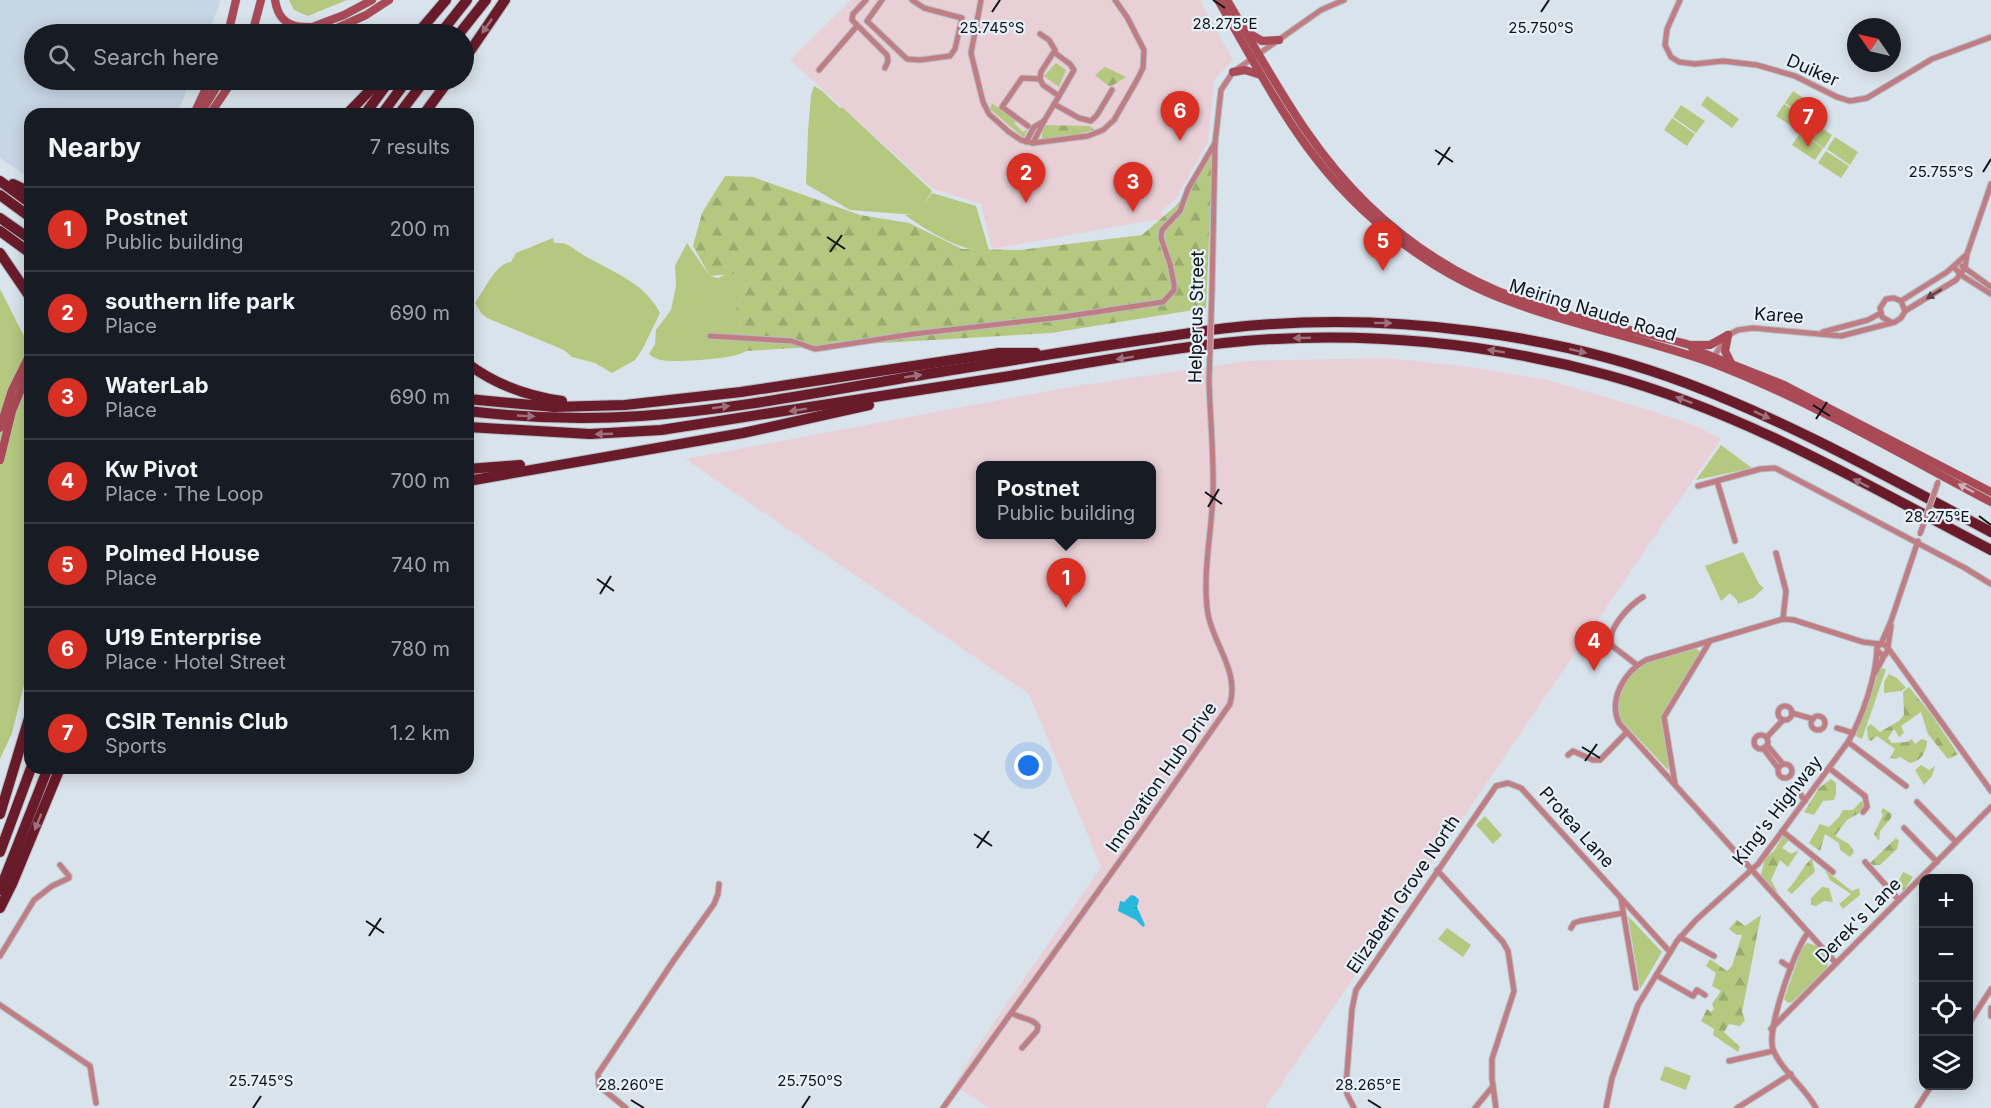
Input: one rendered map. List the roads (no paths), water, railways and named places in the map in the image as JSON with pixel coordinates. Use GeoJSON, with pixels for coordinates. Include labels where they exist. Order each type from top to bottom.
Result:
{"type":"FeatureCollection","features":[{"type":"Feature","properties":{"kind":"highway"},"geometry":{"type":"LineString","coordinates":[[426,24],[446,0]]}},
{"type":"Feature","properties":{"kind":"highway"},"geometry":{"type":"LineString","coordinates":[[431,24],[451,0]]}},
{"type":"Feature","properties":{"kind":"highway"},"geometry":{"type":"LineString","coordinates":[[448,24],[467,0]]}},
{"type":"Feature","properties":{"kind":"highway"},"geometry":{"type":"LineString","coordinates":[[467,24],[486,0]]}},
{"type":"Feature","properties":{"kind":"highway"},"geometry":{"type":"LineString","coordinates":[[474,46],[505,0]]}},
{"type":"Feature","properties":{"kind":"highway"},"geometry":{"type":"LineString","coordinates":[[353,108],[370,90]]}},
{"type":"Feature","properties":{"kind":"highway"},"geometry":{"type":"LineString","coordinates":[[369,108],[383,90]]}},
{"type":"Feature","properties":{"kind":"highway"},"geometry":{"type":"LineString","coordinates":[[386,108],[400,90]]}},
{"type":"Feature","properties":{"kind":"highway"},"geometry":{"type":"LineString","coordinates":[[404,108],[417,90]]}},
{"type":"Feature","properties":{"kind":"highway"},"geometry":{"type":"LineString","coordinates":[[429,108],[443,90]]}},
{"type":"Feature","properties":{"kind":"highway"},"geometry":{"type":"LineString","coordinates":[[435,108],[445,90]]}},
{"type":"Feature","properties":{"kind":"highway"},"geometry":{"type":"LineString","coordinates":[[0,176],[24,189]]}},
{"type":"Feature","properties":{"kind":"highway"},"geometry":{"type":"LineString","coordinates":[[0,181],[24,199]]}},
{"type":"Feature","properties":{"kind":"highway"},"geometry":{"type":"LineString","coordinates":[[0,195],[24,213]]}},
{"type":"Feature","properties":{"kind":"highway"},"geometry":{"type":"LineString","coordinates":[[0,218],[24,235]]}},
{"type":"Feature","properties":{"kind":"highway"},"geometry":{"type":"LineString","coordinates":[[0,231],[24,249]]}},
{"type":"Feature","properties":{"kind":"highway"},"geometry":{"type":"LineString","coordinates":[[0,253],[24,288]]}},
{"type":"Feature","properties":{"kind":"highway"},"geometry":{"type":"LineString","coordinates":[[474,411],[555,417],[639,416],[682,412],[1220,329],[1287,323],[1397,324],[1459,330],[1540,343],[1595,355],[1683,381],[1832,448],[1991,532]]}},
{"type":"Feature","properties":{"kind":"highway"},"geometry":{"type":"LineString","coordinates":[[474,427],[580,434],[661,430],[1220,344],[1321,338],[1420,341],[1537,358],[1610,376],[1669,394],[1765,433],[1991,550]]}},
{"type":"Feature","properties":{"kind":"highway"},"geometry":{"type":"LineString","coordinates":[[474,399],[554,406],[607,407],[730,393],[999,353],[1022,351],[1048,355]]}},
{"type":"Feature","properties":{"kind":"highway"},"geometry":{"type":"LineString","coordinates":[[474,368],[507,387],[540,397],[576,403],[632,404]]}},
{"type":"Feature","properties":{"kind":"highway"},"geometry":{"type":"LineString","coordinates":[[474,480],[743,433],[895,400],[1019,380],[1042,371]]}},
{"type":"Feature","properties":{"kind":"highway"},"geometry":{"type":"LineString","coordinates":[[474,469],[616,455]]}},
{"type":"Feature","properties":{"kind":"highway"},"geometry":{"type":"LineString","coordinates":[[0,814],[24,735]]}},
{"type":"Feature","properties":{"kind":"highway"},"geometry":{"type":"LineString","coordinates":[[0,852],[29,774]]}},
{"type":"Feature","properties":{"kind":"highway"},"geometry":{"type":"LineString","coordinates":[[0,890],[46,774]]}},
{"type":"Feature","properties":{"kind":"highway"},"geometry":{"type":"LineString","coordinates":[[0,908],[58,774]]}},
{"type":"Feature","properties":{"kind":"street"},"geometry":{"type":"LineString","coordinates":[[230,24],[236,0]]}},
{"type":"Feature","properties":{"kind":"street"},"geometry":{"type":"LineString","coordinates":[[255,24],[261,0]]}},
{"type":"Feature","properties":{"kind":"street"},"geometry":{"type":"LineString","coordinates":[[275,0],[280,15],[291,24]]}},
{"type":"Feature","properties":{"kind":"street"},"geometry":{"type":"LineString","coordinates":[[323,24],[372,0]]}},
{"type":"Feature","properties":{"kind":"street"},"geometry":{"type":"LineString","coordinates":[[346,24],[366,15],[388,0]]}},
{"type":"Feature","properties":{"kind":"street"},"geometry":{"type":"LineString","coordinates":[[866,0],[854,13],[852,20],[878,44],[887,56],[888,61],[885,68]]}},
{"type":"Feature","properties":{"kind":"street"},"geometry":{"type":"LineString","coordinates":[[882,0],[867,18],[867,22],[902,56],[911,60],[950,56],[962,18]]}},
{"type":"Feature","properties":{"kind":"street"},"geometry":{"type":"LineString","coordinates":[[912,0],[924,8],[976,22]]}},
{"type":"Feature","properties":{"kind":"street"},"geometry":{"type":"LineString","coordinates":[[981,0],[971,52],[983,102],[992,117],[1016,138],[1033,143],[1088,136],[1103,130],[1114,120],[1137,80],[1143,68],[1144,50],[1127,17],[1115,0]]}},
{"type":"Feature","properties":{"kind":"street","name":"Meiring Naude Road"},"geometry":{"type":"LineString","coordinates":[[1218,0],[1308,133],[1334,167],[1384,220],[1411,243],[1437,260],[1484,285],[1521,300],[1561,313],[1690,345],[1693,349],[1772,387],[1939,478],[1991,502]]}},
{"type":"Feature","properties":{"kind":"street","name":"Meiring Naude Road"},"geometry":{"type":"LineString","coordinates":[[1227,0],[1244,29],[1262,75],[1307,147],[1328,172],[1385,229],[1430,262],[1479,289],[1524,307],[1731,363],[1784,385],[1991,492]]}},
{"type":"Feature","properties":{"kind":"street"},"geometry":{"type":"LineString","coordinates":[[1233,72],[1325,8],[1330,0]]}},
{"type":"Feature","properties":{"kind":"street"},"geometry":{"type":"LineString","coordinates":[[1325,8],[1335,6],[1344,0]]}},
{"type":"Feature","properties":{"kind":"street","name":"Duiker"},"geometry":{"type":"LineString","coordinates":[[1680,0],[1667,29],[1665,45],[1671,57],[1679,62],[1695,64],[1723,61],[1757,65],[1795,76],[1850,101],[1867,98],[1932,59],[1991,38]]}},
{"type":"Feature","properties":{"kind":"street"},"geometry":{"type":"LineString","coordinates":[[819,70],[857,26]]}},
{"type":"Feature","properties":{"kind":"street"},"geometry":{"type":"LineString","coordinates":[[1244,29],[1260,40],[1279,40]]}},
{"type":"Feature","properties":{"kind":"street"},"geometry":{"type":"LineString","coordinates":[[1033,143],[1074,70],[1070,64],[1055,53],[1052,43],[1040,34]]}},
{"type":"Feature","properties":{"kind":"street"},"geometry":{"type":"LineString","coordinates":[[1055,53],[1041,72],[1040,79],[1043,85],[1059,96]]}},
{"type":"Feature","properties":{"kind":"street"},"geometry":{"type":"LineString","coordinates":[[1233,72],[1245,70],[1262,75]]}},
{"type":"Feature","properties":{"kind":"street","name":"Helperus Street"},"geometry":{"type":"LineString","coordinates":[[1213,491],[1209,381],[1215,143],[1219,93],[1233,72]]}},
{"type":"Feature","properties":{"kind":"street"},"geometry":{"type":"LineString","coordinates":[[1028,126],[1002,107],[1022,78],[1040,79]]}},
{"type":"Feature","properties":{"kind":"street"},"geometry":{"type":"LineString","coordinates":[[197,108],[205,90]]}},
{"type":"Feature","properties":{"kind":"street"},"geometry":{"type":"LineString","coordinates":[[204,108],[214,90]]}},
{"type":"Feature","properties":{"kind":"street"},"geometry":{"type":"LineString","coordinates":[[214,108],[227,90]]}},
{"type":"Feature","properties":{"kind":"street"},"geometry":{"type":"LineString","coordinates":[[1054,104],[1079,118],[1091,121],[1112,90]]}},
{"type":"Feature","properties":{"kind":"street"},"geometry":{"type":"LineString","coordinates":[[1026,142],[1034,127],[1044,121]]}},
{"type":"Feature","properties":{"kind":"street"},"geometry":{"type":"LineString","coordinates":[[710,336],[783,340],[821,349],[913,334],[1062,317],[1163,302],[1170,296],[1174,284],[1161,238],[1162,230],[1180,211],[1188,189],[1215,143]]}},
{"type":"Feature","properties":{"kind":"street"},"geometry":{"type":"LineString","coordinates":[[1905,311],[1901,301],[1894,298],[1886,299],[1880,308],[1881,314],[1891,322],[1901,318],[1905,311],[1962,275],[1991,184]]}},
{"type":"Feature","properties":{"kind":"street"},"geometry":{"type":"LineString","coordinates":[[1901,301],[1956,265],[1967,254]]}},
{"type":"Feature","properties":{"kind":"street"},"geometry":{"type":"LineString","coordinates":[[1956,265],[1965,268],[1991,287]]}},
{"type":"Feature","properties":{"kind":"street"},"geometry":{"type":"LineString","coordinates":[[1956,265],[1962,275],[1991,294]]}},
{"type":"Feature","properties":{"kind":"street","name":"Karee"},"geometry":{"type":"LineString","coordinates":[[1820,333],[1856,324],[1881,314]]}},
{"type":"Feature","properties":{"kind":"street","name":"Karee"},"geometry":{"type":"LineString","coordinates":[[1728,335],[1747,328],[1841,336],[1859,333],[1891,322]]}},
{"type":"Feature","properties":{"kind":"street"},"geometry":{"type":"LineString","coordinates":[[1856,324],[1859,333]]}},
{"type":"Feature","properties":{"kind":"street"},"geometry":{"type":"LineString","coordinates":[[1690,345],[1710,345],[1728,335]]}},
{"type":"Feature","properties":{"kind":"street"},"geometry":{"type":"LineString","coordinates":[[1712,359],[1728,335]]}},
{"type":"Feature","properties":{"kind":"street"},"geometry":{"type":"LineString","coordinates":[[1728,335],[1725,351],[1731,363]]}},
{"type":"Feature","properties":{"kind":"street"},"geometry":{"type":"LineString","coordinates":[[0,428],[12,390],[24,366]]}},
{"type":"Feature","properties":{"kind":"street"},"geometry":{"type":"LineString","coordinates":[[0,460],[9,419],[24,383]]}},
{"type":"Feature","properties":{"kind":"street","name":"King's Highway"},"geometry":{"type":"LineString","coordinates":[[1873,677],[1879,647],[1891,621],[1944,466]]}},
{"type":"Feature","properties":{"kind":"street"},"geometry":{"type":"LineString","coordinates":[[1698,486],[1760,469],[1774,468],[1917,542],[1991,584]]}},
{"type":"Feature","properties":{"kind":"street"},"geometry":{"type":"LineString","coordinates":[[1717,481],[1735,541]]}},
{"type":"Feature","properties":{"kind":"street","name":"Innovation Hub Drive"},"geometry":{"type":"LineString","coordinates":[[943,1108],[1230,704],[1231,674],[1213,635],[1207,607],[1213,491]]}},
{"type":"Feature","properties":{"kind":"street"},"geometry":{"type":"LineString","coordinates":[[1776,553],[1786,591],[1783,620]]}},
{"type":"Feature","properties":{"kind":"street"},"geometry":{"type":"LineString","coordinates":[[1637,665],[1611,645],[1610,638],[1627,610],[1643,597]]}},
{"type":"Feature","properties":{"kind":"street"},"geometry":{"type":"LineString","coordinates":[[1836,963],[1617,720],[1617,697],[1623,681],[1637,665],[1650,658],[1783,620],[1797,621],[1879,647],[1887,650],[1899,663],[1991,791]]}},
{"type":"Feature","properties":{"kind":"street","name":"King's Highway"},"geometry":{"type":"LineString","coordinates":[[1606,1108],[1611,1083],[1638,1005],[1680,937],[1752,869],[1848,742],[1873,677],[1887,650],[1891,621]]}},
{"type":"Feature","properties":{"kind":"street"},"geometry":{"type":"LineString","coordinates":[[1676,786],[1664,717],[1710,640]]}},
{"type":"Feature","properties":{"kind":"street"},"geometry":{"type":"LineString","coordinates":[[1879,647],[1880,654],[1887,650]]}},
{"type":"Feature","properties":{"kind":"street"},"geometry":{"type":"LineString","coordinates":[[1781,719],[1778,711],[1782,706],[1789,707],[1792,715]]}},
{"type":"Feature","properties":{"kind":"street"},"geometry":{"type":"LineString","coordinates":[[1805,801],[1788,778],[1779,777],[1780,766],[1765,747],[1765,736],[1781,719],[1792,715],[1812,720],[1818,716],[1822,717],[1826,724],[1853,733]]}},
{"type":"Feature","properties":{"kind":"street"},"geometry":{"type":"LineString","coordinates":[[1812,720],[1813,728],[1817,730],[1824,728],[1826,724]]}},
{"type":"Feature","properties":{"kind":"street"},"geometry":{"type":"LineString","coordinates":[[1569,754],[1574,751],[1593,760],[1600,760],[1627,732]]}},
{"type":"Feature","properties":{"kind":"street"},"geometry":{"type":"LineString","coordinates":[[1765,736],[1757,735],[1753,740],[1755,746],[1765,747]]}},
{"type":"Feature","properties":{"kind":"street"},"geometry":{"type":"LineString","coordinates":[[1848,742],[1906,786]]}},
{"type":"Feature","properties":{"kind":"street"},"geometry":{"type":"LineString","coordinates":[[1780,766],[1791,767],[1791,774],[1788,778]]}},
{"type":"Feature","properties":{"kind":"street"},"geometry":{"type":"LineString","coordinates":[[1829,768],[1865,796],[1867,807],[1863,812]]}},
{"type":"Feature","properties":{"kind":"street","name":"Elizabeth Grove North"},"geometry":{"type":"LineString","coordinates":[[1354,1108],[1346,1085],[1355,992],[1492,789],[1508,783]]}},
{"type":"Feature","properties":{"kind":"street","name":"Protea Lane"},"geometry":{"type":"LineString","coordinates":[[1508,783],[1521,788],[1670,952]]}},
{"type":"Feature","properties":{"kind":"street"},"geometry":{"type":"LineString","coordinates":[[1917,802],[1956,842]]}},
{"type":"Feature","properties":{"kind":"street","name":"Derek's Lane"},"geometry":{"type":"LineString","coordinates":[[1772,1029],[1991,807]]}},
{"type":"Feature","properties":{"kind":"street"},"geometry":{"type":"LineString","coordinates":[[1904,828],[1937,862]]}},
{"type":"Feature","properties":{"kind":"street"},"geometry":{"type":"LineString","coordinates":[[1782,831],[1833,872]]}},
{"type":"Feature","properties":{"kind":"street"},"geometry":{"type":"LineString","coordinates":[[1865,862],[1899,900]]}},
{"type":"Feature","properties":{"kind":"street"},"geometry":{"type":"LineString","coordinates":[[0,956],[34,900],[52,886],[69,878],[60,866]]}},
{"type":"Feature","properties":{"kind":"street"},"geometry":{"type":"LineString","coordinates":[[1437,870],[1503,942],[1508,951],[1514,991],[1491,1067],[1496,1108]]}},
{"type":"Feature","properties":{"kind":"street"},"geometry":{"type":"LineString","coordinates":[[626,1108],[599,1086],[598,1074],[714,904],[719,884]]}},
{"type":"Feature","properties":{"kind":"street"},"geometry":{"type":"LineString","coordinates":[[1620,898],[1636,988]]}},
{"type":"Feature","properties":{"kind":"street"},"geometry":{"type":"LineString","coordinates":[[1571,928],[1580,921],[1623,913]]}},
{"type":"Feature","properties":{"kind":"street"},"geometry":{"type":"LineString","coordinates":[[1808,933],[1800,944],[1791,968],[1772,1029],[1771,1041],[1773,1051],[1809,1095],[1816,1108]]}},
{"type":"Feature","properties":{"kind":"street"},"geometry":{"type":"LineString","coordinates":[[1680,937],[1714,956]]}},
{"type":"Feature","properties":{"kind":"street"},"geometry":{"type":"LineString","coordinates":[[1782,962],[1791,968]]}},
{"type":"Feature","properties":{"kind":"street"},"geometry":{"type":"LineString","coordinates":[[1656,975],[1693,996],[1697,990],[1705,995]]}},
{"type":"Feature","properties":{"kind":"street"},"geometry":{"type":"LineString","coordinates":[[1973,1017],[1991,989]]}},
{"type":"Feature","properties":{"kind":"street"},"geometry":{"type":"LineString","coordinates":[[0,1005],[90,1066],[96,1103]]}},
{"type":"Feature","properties":{"kind":"street"},"geometry":{"type":"LineString","coordinates":[[1991,1008],[1991,1016]]}},
{"type":"Feature","properties":{"kind":"street"},"geometry":{"type":"LineString","coordinates":[[1012,1013],[1037,1024],[1038,1029],[1022,1048]]}},
{"type":"Feature","properties":{"kind":"street"},"geometry":{"type":"LineString","coordinates":[[1035,1033],[1042,1039]]}},
{"type":"Feature","properties":{"kind":"street"},"geometry":{"type":"LineString","coordinates":[[1729,1061],[1773,1051]]}},
{"type":"Feature","properties":{"kind":"street"},"geometry":{"type":"LineString","coordinates":[[1737,1108],[1791,1074]]}},
{"type":"Feature","properties":{"kind":"street"},"geometry":{"type":"LineString","coordinates":[[1475,1108],[1493,1086]]}},
{"type":"Feature","properties":{"kind":"street"},"geometry":{"type":"LineString","coordinates":[[1917,1108],[1928,1090]]}},
{"type":"Feature","properties":{"kind":"water"},"geometry":{"type":"Polygon","coordinates":[[[1131,895],[1139,900],[1137,907],[1145,925],[1143,927],[1136,920],[1118,911],[1120,901],[1124,902],[1131,895]]]}},
{"type":"Feature","properties":{"kind":"place","name":"U19 Enterprise"},"geometry":{"type":"Point","coordinates":[1180,141]}},
{"type":"Feature","properties":{"kind":"place","name":"CSIR Tennis Club"},"geometry":{"type":"Point","coordinates":[1808,147]}},
{"type":"Feature","properties":{"kind":"place","name":"southern life park"},"geometry":{"type":"Point","coordinates":[1026,203]}},
{"type":"Feature","properties":{"kind":"place","name":"WaterLab"},"geometry":{"type":"Point","coordinates":[1133,212]}},
{"type":"Feature","properties":{"kind":"place","name":"Polmed House"},"geometry":{"type":"Point","coordinates":[1383,271]}},
{"type":"Feature","properties":{"kind":"place","name":"Postnet"},"geometry":{"type":"Point","coordinates":[1066,608]}},
{"type":"Feature","properties":{"kind":"place","name":"Kw Pivot"},"geometry":{"type":"Point","coordinates":[1594,671]}}]}
